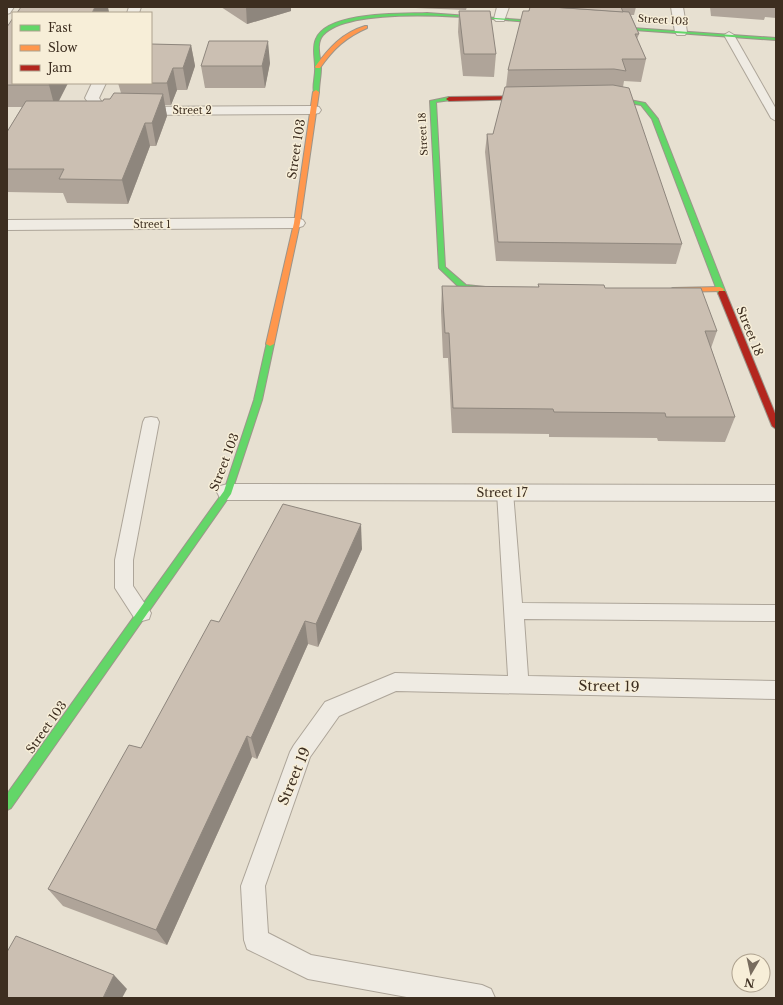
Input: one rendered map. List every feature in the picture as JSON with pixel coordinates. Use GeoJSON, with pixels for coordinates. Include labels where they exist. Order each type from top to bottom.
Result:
{"type":"FeatureCollection","features":[{"type":"Feature","properties":{"kind":"street"},"geometry":{"type":"LineString","coordinates":[[500,19],[503,7]]}},
{"type":"Feature","properties":{"kind":"street"},"geometry":{"type":"LineString","coordinates":[[678,7],[681,32]]}},
{"type":"Feature","properties":{"kind":"street","name":"Street 103"},"geometry":{"type":"LineString","coordinates":[[7,804],[228,492],[258,400],[297,223],[314,110],[318,67],[315,47],[320,34],[334,24],[356,18],[382,15],[418,14],[555,23]]}},
{"type":"Feature","properties":{"kind":"street","name":"Street 103"},"geometry":{"type":"LineString","coordinates":[[318,67],[341,37],[352,32],[386,23],[453,16]]}},
{"type":"Feature","properties":{"kind":"street","name":"Street 103"},"geometry":{"type":"LineString","coordinates":[[595,26],[776,39]]}},
{"type":"Feature","properties":{"kind":"street","name":"Street 2"},"geometry":{"type":"LineString","coordinates":[[99,84],[92,98],[99,108],[126,111],[314,110]]}},
{"type":"Feature","properties":{"kind":"street","name":"Street 18"},"geometry":{"type":"LineString","coordinates":[[594,98],[610,97],[643,104],[655,119],[720,289],[776,426]]}},
{"type":"Feature","properties":{"kind":"street","name":"Street 18"},"geometry":{"type":"LineString","coordinates":[[499,290],[464,287],[442,268],[433,101],[453,98],[539,98]]}},
{"type":"Feature","properties":{"kind":"street","name":"Street 1"},"geometry":{"type":"LineString","coordinates":[[7,225],[297,223]]}},
{"type":"Feature","properties":{"kind":"street"},"geometry":{"type":"LineString","coordinates":[[666,290],[720,289]]}},
{"type":"Feature","properties":{"kind":"street","name":"Street 17"},"geometry":{"type":"LineString","coordinates":[[228,492],[776,493]]}},
{"type":"Feature","properties":{"kind":"lane"},"geometry":{"type":"LineString","coordinates":[[7,11],[10,7]]}},
{"type":"Feature","properties":{"kind":"lane"},"geometry":{"type":"LineString","coordinates":[[729,35],[776,118]]}},
{"type":"Feature","properties":{"kind":"lane"},"geometry":{"type":"LineString","coordinates":[[142,613],[124,588],[124,560],[151,422]]}},
{"type":"Feature","properties":{"kind":"lane"},"geometry":{"type":"LineString","coordinates":[[505,492],[519,684]]}},
{"type":"Feature","properties":{"kind":"lane"},"geometry":{"type":"LineString","coordinates":[[514,611],[776,613]]}},
{"type":"Feature","properties":{"kind":"lane","name":"Street 19"},"geometry":{"type":"LineString","coordinates":[[482,998],[308,967],[256,940],[253,886],[301,752],[332,709],[396,682],[776,690]]}},
{"type":"Feature","properties":{"kind":"building"},"geometry":{"type":"Polygon","coordinates":[[[21,7],[95,7],[92,12],[18,12],[21,7]]]}},
{"type":"Feature","properties":{"kind":"building"},"geometry":{"type":"Polygon","coordinates":[[[530,7],[629,12],[639,34],[635,34],[646,59],[622,59],[626,71],[614,69],[508,70],[523,11],[529,11],[530,7]]]}},
{"type":"Feature","properties":{"kind":"building"},"geometry":{"type":"Polygon","coordinates":[[[552,7],[621,7],[623,12],[552,7]]]}},
{"type":"Feature","properties":{"kind":"building"},"geometry":{"type":"Polygon","coordinates":[[[459,11],[490,11],[496,54],[464,54],[459,11]]]}},
{"type":"Feature","properties":{"kind":"building"},"geometry":{"type":"Polygon","coordinates":[[[12,20],[12,84],[49,85],[7,85],[7,27],[12,20]]]}},
{"type":"Feature","properties":{"kind":"building"},"geometry":{"type":"Polygon","coordinates":[[[209,41],[268,41],[262,66],[201,66],[209,41]]]}},
{"type":"Feature","properties":{"kind":"building"},"geometry":{"type":"Polygon","coordinates":[[[152,44],[191,45],[183,68],[173,68],[167,83],[152,83],[152,44]]]}},
{"type":"Feature","properties":{"kind":"building"},"geometry":{"type":"Polygon","coordinates":[[[613,85],[629,88],[682,244],[498,242],[487,134],[493,134],[505,87],[613,85]]]}},
{"type":"Feature","properties":{"kind":"building"},"geometry":{"type":"Polygon","coordinates":[[[114,93],[163,94],[152,123],[145,123],[122,180],[59,179],[64,169],[7,169],[7,132],[26,101],[103,101],[104,99],[110,99],[114,93]]]}},
{"type":"Feature","properties":{"kind":"building"},"geometry":{"type":"Polygon","coordinates":[[[538,284],[604,285],[605,288],[701,288],[717,331],[705,331],[735,417],[666,417],[665,413],[554,412],[553,409],[453,408],[449,333],[445,333],[442,286],[539,287],[538,284]]]}},
{"type":"Feature","properties":{"kind":"building"},"geometry":{"type":"Polygon","coordinates":[[[283,504],[361,524],[316,624],[305,621],[251,738],[247,736],[156,930],[48,889],[129,745],[141,748],[211,620],[219,622],[283,504]]]}},
{"type":"Feature","properties":{"kind":"building"},"geometry":{"type":"Polygon","coordinates":[[[16,936],[114,975],[103,998],[7,998],[7,952],[16,936]]]}},
{"type":"Feature","properties":{"kind":"traffic: fast"},"geometry":{"type":"LineString","coordinates":[[316,92],[318,67],[316,51],[318,39],[320,35],[334,24],[359,18],[391,15],[465,16],[549,23]]}},
{"type":"Feature","properties":{"kind":"traffic: fast"},"geometry":{"type":"LineString","coordinates":[[606,27],[776,39]]}},
{"type":"Feature","properties":{"kind":"traffic: fast"},"geometry":{"type":"LineString","coordinates":[[604,97],[643,104],[655,119],[722,293]]}},
{"type":"Feature","properties":{"kind":"traffic: fast"},"geometry":{"type":"LineString","coordinates":[[449,99],[433,101],[442,268],[464,287],[492,290]]}},
{"type":"Feature","properties":{"kind":"traffic: fast"},"geometry":{"type":"LineString","coordinates":[[7,804],[228,492],[258,400],[270,344]]}},
{"type":"Feature","properties":{"kind":"traffic: slow"},"geometry":{"type":"LineString","coordinates":[[318,67],[338,42],[357,30],[365,27]]}},
{"type":"Feature","properties":{"kind":"traffic: slow"},"geometry":{"type":"LineString","coordinates":[[270,344],[297,223],[316,92]]}},
{"type":"Feature","properties":{"kind":"traffic: slow"},"geometry":{"type":"LineString","coordinates":[[673,290],[720,289]]}},
{"type":"Feature","properties":{"kind":"traffic: jam"},"geometry":{"type":"LineString","coordinates":[[449,99],[531,98]]}},
{"type":"Feature","properties":{"kind":"traffic: jam"},"geometry":{"type":"LineString","coordinates":[[722,293],[776,426]]}}]}
